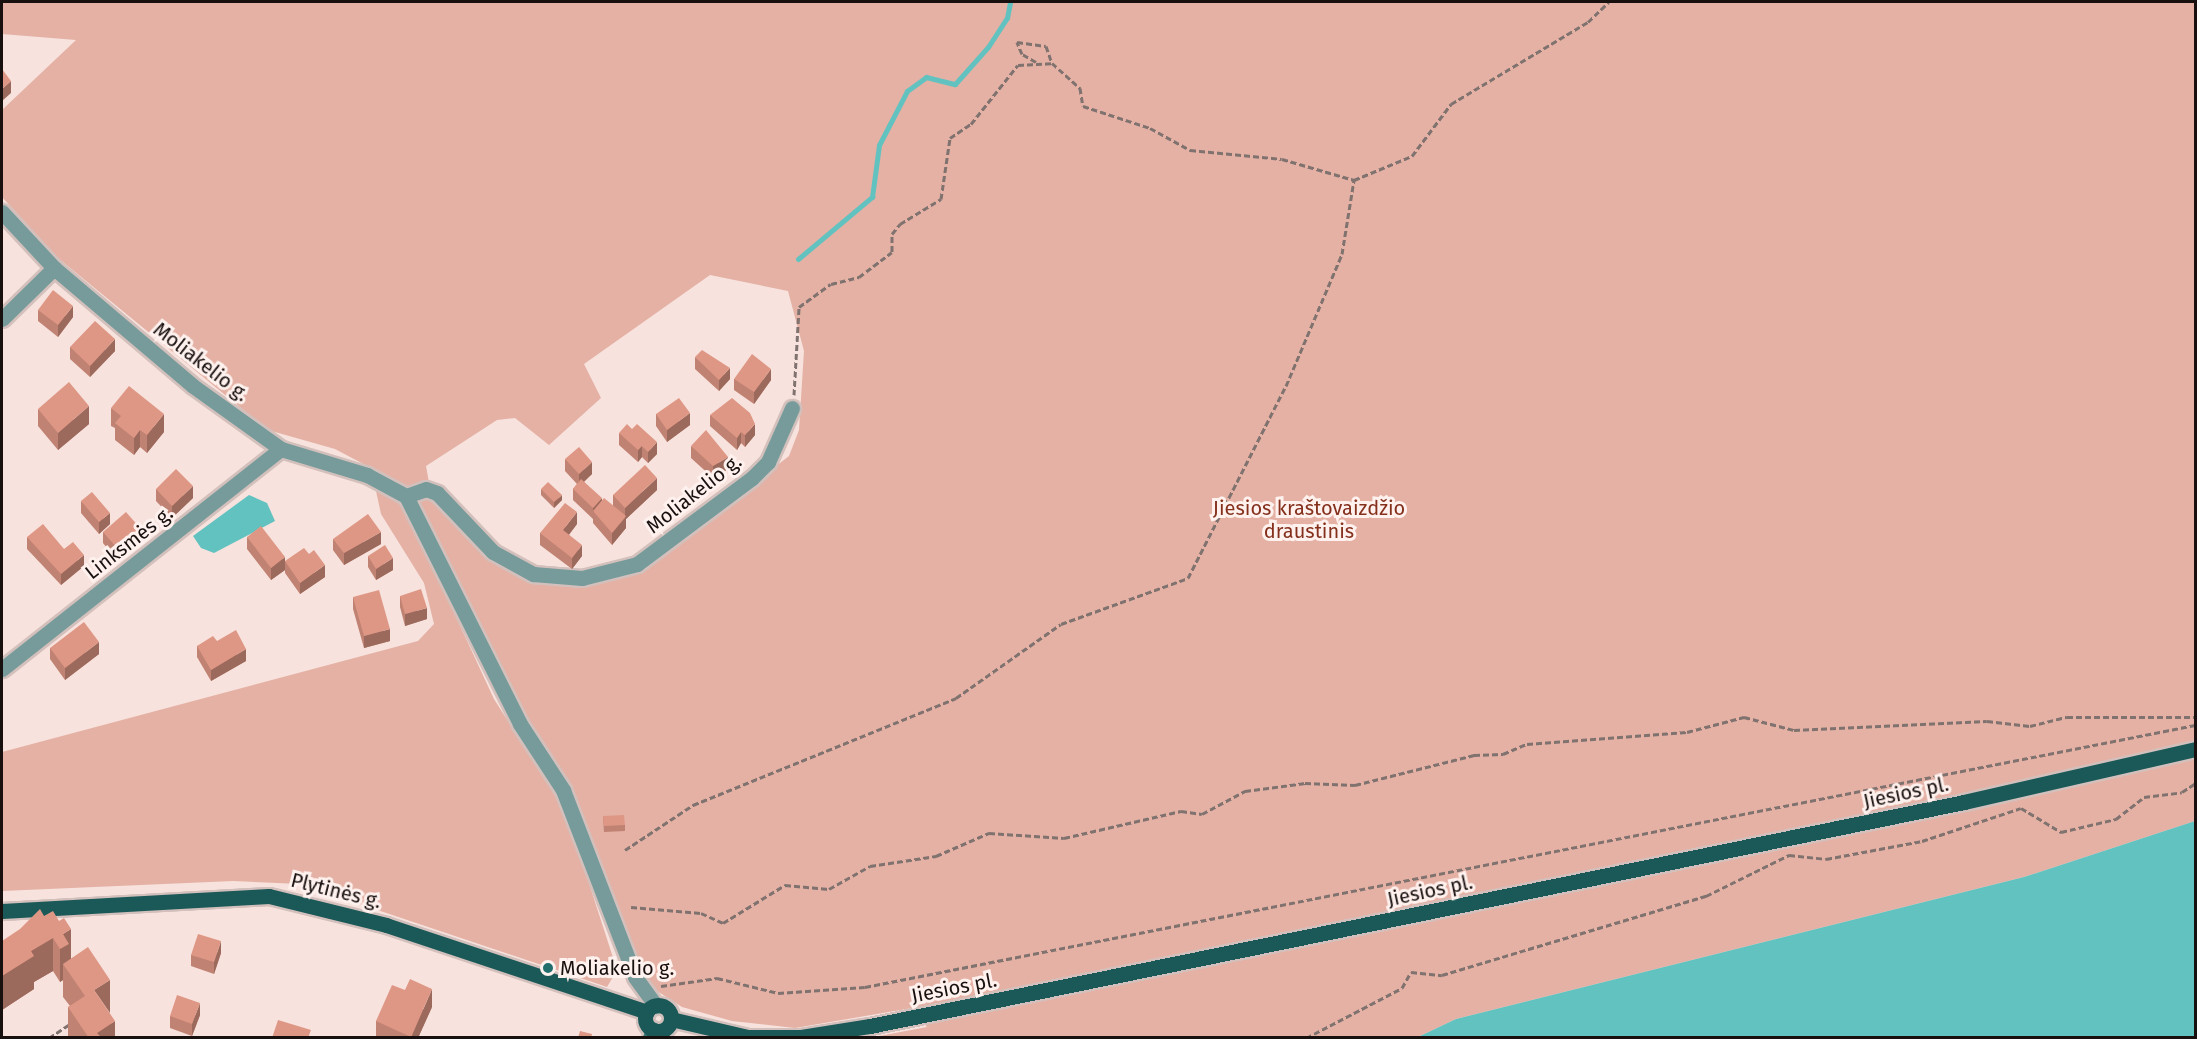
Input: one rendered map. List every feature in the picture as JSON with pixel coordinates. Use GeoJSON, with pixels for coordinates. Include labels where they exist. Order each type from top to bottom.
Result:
{"type":"FeatureCollection","features":[{"type":"Feature","properties":{"kind":"main road","name":"Jiesios pl."},"geometry":{"type":"LineString","coordinates":[[671,1019],[748,1037],[801,1037],[870,1026],[1975,800],[2196,749]]}},
{"type":"Feature","properties":{"kind":"main road","name":"Plytinės g."},"geometry":{"type":"LineString","coordinates":[[2,911],[268,896],[387,925],[651,1009]]}},
{"type":"Feature","properties":{"kind":"main road"},"geometry":{"type":"LineString","coordinates":[[651,1009],[669,1010],[671,1019],[663,1030],[652,1034],[646,1022],[651,1009]]}},
{"type":"Feature","properties":{"kind":"street","name":"Moliakelio g."},"geometry":{"type":"LineString","coordinates":[[2,212],[54,268],[193,386],[281,449],[367,475],[405,496],[426,489],[437,492],[493,552],[533,574],[582,578],[637,564],[752,478],[786,430],[792,408]]}},
{"type":"Feature","properties":{"kind":"street"},"geometry":{"type":"LineString","coordinates":[[2,319],[54,268]]}},
{"type":"Feature","properties":{"kind":"street","name":"Linksmės g."},"geometry":{"type":"LineString","coordinates":[[2,669],[281,449]]}},
{"type":"Feature","properties":{"kind":"street"},"geometry":{"type":"LineString","coordinates":[[405,496],[520,724],[563,790],[635,977],[645,992],[651,1009]]}},
{"type":"Feature","properties":{"kind":"path"},"geometry":{"type":"LineString","coordinates":[[1037,63],[1022,54],[1017,42],[1046,46],[1052,63],[1080,88],[1083,106],[1150,128],[1190,150],[1282,159],[1354,180],[1412,156],[1451,104],[1588,22],[1609,2]]}},
{"type":"Feature","properties":{"kind":"path"},"geometry":{"type":"LineString","coordinates":[[792,408],[799,307],[831,284],[859,277],[892,252],[892,234],[900,224],[941,199],[950,138],[971,124],[1009,71],[1037,63],[1052,63]]}},
{"type":"Feature","properties":{"kind":"path"},"geometry":{"type":"LineString","coordinates":[[625,850],[693,805],[956,698],[1061,624],[1188,578],[1286,386],[1342,254],[1354,180]]}},
{"type":"Feature","properties":{"kind":"path"},"geometry":{"type":"LineString","coordinates":[[631,907],[701,913],[723,923],[785,885],[829,889],[870,866],[936,856],[989,833],[1064,838],[1181,811],[1202,814],[1245,791],[1305,783],[1355,785],[1474,755],[1503,754],[1527,744],[1675,733],[1744,717],[1794,730],[1987,721],[2030,726],[2067,717],[2133,715],[2196,717]]}},
{"type":"Feature","properties":{"kind":"path"},"geometry":{"type":"LineString","coordinates":[[645,992],[682,979],[717,978],[778,993],[865,987],[2196,725]]}},
{"type":"Feature","properties":{"kind":"path"},"geometry":{"type":"LineString","coordinates":[[1306,1038],[1402,988],[1411,972],[1442,975],[1706,896],[1789,855],[1826,859],[1922,841],[2021,808],[2061,832],[2116,819],[2144,797],[2182,792],[2196,783]]}},
{"type":"Feature","properties":{"kind":"path"},"geometry":{"type":"LineString","coordinates":[[49,1038],[78,1018]]}},
{"type":"Feature","properties":{"kind":"green space","name":"Jiesios kraštovaizdžio draustinis"},"geometry":{"type":"Polygon","coordinates":[[[2,2],[2195,2],[2195,821],[2024,877],[1456,1019],[1418,1037],[874,1037],[927,1027],[912,1008],[795,1028],[732,1021],[682,1007],[635,977],[592,860],[407,511],[494,699],[556,797],[575,840],[617,970],[607,987],[300,884],[233,881],[2,891],[2,752],[418,641],[434,624],[424,583],[381,514],[371,468],[335,449],[268,430],[58,258],[2,197],[2,110],[76,40],[2,34],[2,2]],[[710,275],[584,364],[601,398],[549,445],[515,418],[497,420],[426,466],[432,499],[490,560],[531,581],[583,584],[643,569],[789,456],[799,430],[804,351],[788,291],[710,275]]]}},
{"type":"Feature","properties":{"kind":"water"},"geometry":{"type":"Polygon","coordinates":[[[249,495],[267,503],[275,521],[214,553],[201,548],[193,536],[249,495]]]}},
{"type":"Feature","properties":{"kind":"water"},"geometry":{"type":"Polygon","coordinates":[[[2195,821],[2195,1037],[1418,1037],[1456,1019],[2024,877],[2195,821]]]}},
{"type":"Feature","properties":{"kind":"building"},"geometry":{"type":"Polygon","coordinates":[[[2,69],[11,81],[2,89],[2,69]]]}},
{"type":"Feature","properties":{"kind":"building"},"geometry":{"type":"Polygon","coordinates":[[[53,290],[73,306],[58,325],[38,310],[53,290]]]}},
{"type":"Feature","properties":{"kind":"building"},"geometry":{"type":"Polygon","coordinates":[[[95,321],[115,339],[90,366],[70,347],[95,321]]]}},
{"type":"Feature","properties":{"kind":"building"},"geometry":{"type":"Polygon","coordinates":[[[702,350],[730,368],[719,380],[695,357],[702,350]]]}},
{"type":"Feature","properties":{"kind":"building"},"geometry":{"type":"Polygon","coordinates":[[[752,354],[771,369],[754,392],[734,379],[752,354]]]}},
{"type":"Feature","properties":{"kind":"building"},"geometry":{"type":"Polygon","coordinates":[[[69,382],[89,406],[58,433],[38,409],[69,382]]]}},
{"type":"Feature","properties":{"kind":"building"},"geometry":{"type":"Polygon","coordinates":[[[129,386],[164,414],[147,435],[140,430],[134,438],[115,423],[121,416],[111,408],[129,386]]]}},
{"type":"Feature","properties":{"kind":"building"},"geometry":{"type":"Polygon","coordinates":[[[679,398],[690,413],[667,430],[656,414],[679,398]]]}},
{"type":"Feature","properties":{"kind":"building"},"geometry":{"type":"Polygon","coordinates":[[[732,398],[750,413],[755,424],[745,435],[741,432],[737,438],[710,415],[732,398]]]}},
{"type":"Feature","properties":{"kind":"building"},"geometry":{"type":"Polygon","coordinates":[[[627,424],[632,429],[637,424],[657,442],[648,452],[642,446],[638,450],[619,433],[627,424]]]}},
{"type":"Feature","properties":{"kind":"building"},"geometry":{"type":"Polygon","coordinates":[[[706,430],[728,457],[713,466],[691,446],[706,430]]]}},
{"type":"Feature","properties":{"kind":"building"},"geometry":{"type":"Polygon","coordinates":[[[579,447],[592,462],[579,474],[565,459],[579,447]]]}},
{"type":"Feature","properties":{"kind":"building"},"geometry":{"type":"Polygon","coordinates":[[[645,465],[657,478],[625,508],[613,495],[645,465]]]}},
{"type":"Feature","properties":{"kind":"building"},"geometry":{"type":"Polygon","coordinates":[[[176,469],[193,486],[172,506],[156,489],[176,469]]]}},
{"type":"Feature","properties":{"kind":"building"},"geometry":{"type":"Polygon","coordinates":[[[581,479],[602,498],[593,508],[573,489],[581,479]]]}},
{"type":"Feature","properties":{"kind":"building"},"geometry":{"type":"Polygon","coordinates":[[[548,482],[562,495],[554,502],[541,489],[548,482]]]}},
{"type":"Feature","properties":{"kind":"building"},"geometry":{"type":"Polygon","coordinates":[[[92,492],[110,513],[99,522],[81,501],[92,492]]]}},
{"type":"Feature","properties":{"kind":"building"},"geometry":{"type":"Polygon","coordinates":[[[604,498],[626,516],[612,533],[593,511],[604,498]]]}},
{"type":"Feature","properties":{"kind":"building"},"geometry":{"type":"Polygon","coordinates":[[[565,503],[577,512],[563,530],[582,545],[572,558],[540,533],[565,503]]]}},
{"type":"Feature","properties":{"kind":"building"},"geometry":{"type":"Polygon","coordinates":[[[126,512],[140,528],[117,548],[103,532],[126,512]]]}},
{"type":"Feature","properties":{"kind":"building"},"geometry":{"type":"Polygon","coordinates":[[[368,514],[381,532],[344,553],[333,539],[368,514]]]}},
{"type":"Feature","properties":{"kind":"building"},"geometry":{"type":"Polygon","coordinates":[[[43,524],[64,549],[73,542],[84,555],[61,574],[27,537],[43,524]]]}},
{"type":"Feature","properties":{"kind":"building"},"geometry":{"type":"Polygon","coordinates":[[[261,526],[285,557],[271,568],[247,537],[261,526]]]}},
{"type":"Feature","properties":{"kind":"building"},"geometry":{"type":"Polygon","coordinates":[[[385,545],[393,558],[376,569],[368,556],[385,545]]]}},
{"type":"Feature","properties":{"kind":"building"},"geometry":{"type":"Polygon","coordinates":[[[304,548],[309,554],[314,550],[325,565],[300,583],[285,561],[304,548]]]}},
{"type":"Feature","properties":{"kind":"building"},"geometry":{"type":"Polygon","coordinates":[[[421,589],[427,608],[405,614],[400,596],[421,589]]]}},
{"type":"Feature","properties":{"kind":"building"},"geometry":{"type":"Polygon","coordinates":[[[379,590],[390,629],[364,636],[353,597],[379,590]]]}},
{"type":"Feature","properties":{"kind":"building"},"geometry":{"type":"Polygon","coordinates":[[[84,622],[99,642],[65,668],[50,648],[84,622]]]}},
{"type":"Feature","properties":{"kind":"building"},"geometry":{"type":"Polygon","coordinates":[[[236,630],[246,649],[211,670],[197,646],[213,636],[217,641],[236,630]]]}},
{"type":"Feature","properties":{"kind":"building"},"geometry":{"type":"Polygon","coordinates":[[[624,815],[625,825],[604,826],[603,816],[624,815]]]}},
{"type":"Feature","properties":{"kind":"building"},"geometry":{"type":"Polygon","coordinates":[[[40,909],[44,916],[53,911],[59,921],[64,918],[71,929],[63,934],[69,944],[60,949],[53,938],[31,951],[34,956],[2,976],[2,941],[20,929],[40,909]]]}},
{"type":"Feature","properties":{"kind":"building"},"geometry":{"type":"Polygon","coordinates":[[[198,934],[221,941],[214,962],[191,955],[198,934]]]}},
{"type":"Feature","properties":{"kind":"building"},"geometry":{"type":"Polygon","coordinates":[[[88,947],[110,980],[94,990],[115,1021],[97,1033],[102,1038],[89,1038],[68,1007],[85,996],[63,964],[88,947]]]}},
{"type":"Feature","properties":{"kind":"building"},"geometry":{"type":"Polygon","coordinates":[[[410,979],[432,989],[411,1037],[376,1021],[392,985],[405,990],[410,979]]]}},
{"type":"Feature","properties":{"kind":"building"},"geometry":{"type":"Polygon","coordinates":[[[177,995],[200,1003],[192,1024],[170,1016],[177,995]]]}},
{"type":"Feature","properties":{"kind":"building"},"geometry":{"type":"Polygon","coordinates":[[[278,1020],[311,1030],[308,1038],[272,1038],[278,1020]]]}},
{"type":"Feature","properties":{"kind":"building"},"geometry":{"type":"Polygon","coordinates":[[[580,1031],[592,1034],[591,1038],[578,1038],[580,1031]]]}},
{"type":"Feature","properties":{"kind":"waterway"},"geometry":{"type":"LineString","coordinates":[[798,259],[872,197],[879,145],[907,91],[926,77],[955,84],[988,47],[1007,18],[1010,2]]}},
{"type":"Feature","properties":{"kind":"place","name":"Moliakelio g."},"geometry":{"type":"Point","coordinates":[548,968]}}]}
